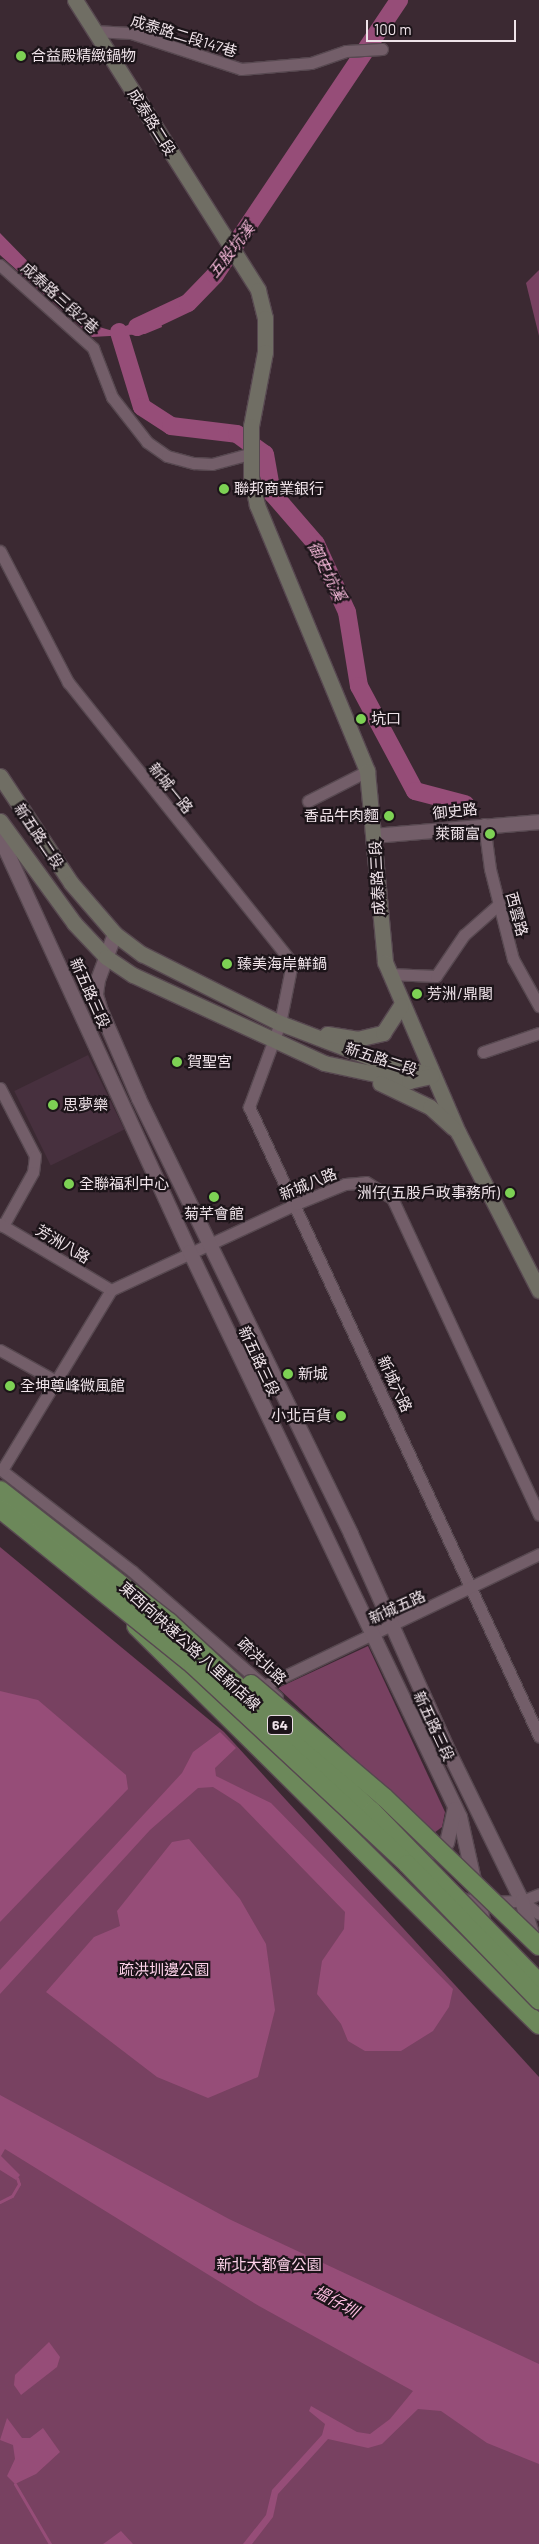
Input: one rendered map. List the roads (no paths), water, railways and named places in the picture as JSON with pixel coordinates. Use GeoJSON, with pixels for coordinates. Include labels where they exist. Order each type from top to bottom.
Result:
{"type":"FeatureCollection","features":[{"type":"Feature","properties":{"kind":"highway","name":"東西向快速公路 八里新店線"},"geometry":{"type":"LineString","coordinates":[[0,1490],[168,1622],[372,1811],[539,1983]]}},
{"type":"Feature","properties":{"kind":"highway","name":"東西向快速公路 八里新店線"},"geometry":{"type":"LineString","coordinates":[[0,1510],[193,1665],[407,1864],[539,2000]]}},
{"type":"Feature","properties":{"kind":"highway"},"geometry":{"type":"LineString","coordinates":[[119,1606],[539,2025]]}},
{"type":"Feature","properties":{"kind":"highway"},"geometry":{"type":"LineString","coordinates":[[168,1622],[226,1662],[384,1797],[539,1947]]}},
{"type":"Feature","properties":{"kind":"main road","name":"成泰路二段"},"geometry":{"type":"LineString","coordinates":[[74,0],[258,290],[265,318],[264,352],[251,426]]}},
{"type":"Feature","properties":{"kind":"main road","name":"成泰路三段"},"geometry":{"type":"LineString","coordinates":[[251,426],[249,454],[257,505],[367,771],[374,836],[379,923],[389,974],[458,1132],[539,1290]]}},
{"type":"Feature","properties":{"kind":"main road","name":"新五路二段"},"geometry":{"type":"LineString","coordinates":[[0,776],[70,883],[115,934],[142,954],[280,1024],[384,1063],[432,1075]]}},
{"type":"Feature","properties":{"kind":"main road","name":"新五路二段"},"geometry":{"type":"LineString","coordinates":[[0,821],[52,895],[106,957],[171,994],[272,1043],[324,1063],[409,1081],[432,1075]]}},
{"type":"Feature","properties":{"kind":"main road"},"geometry":{"type":"LineString","coordinates":[[280,1024],[340,1037],[371,1038],[391,1024],[401,1005]]}},
{"type":"Feature","properties":{"kind":"main road"},"geometry":{"type":"LineString","coordinates":[[324,1063],[409,1094],[458,1132]]}},
{"type":"Feature","properties":{"kind":"street","name":"成泰路二段147巷"},"geometry":{"type":"LineString","coordinates":[[94,31],[131,33],[241,69],[311,63],[352,51],[379,49]]}},
{"type":"Feature","properties":{"kind":"street","name":"成泰路三段2巷"},"geometry":{"type":"LineString","coordinates":[[0,265],[93,348],[112,397],[147,442],[167,456],[194,463],[212,464],[249,454]]}},
{"type":"Feature","properties":{"kind":"street","name":"新城一路"},"geometry":{"type":"LineString","coordinates":[[0,551],[68,682],[292,963],[280,1024],[272,1043]]}},
{"type":"Feature","properties":{"kind":"street"},"geometry":{"type":"LineString","coordinates":[[308,801],[367,771]]}},
{"type":"Feature","properties":{"kind":"street","name":"御史路"},"geometry":{"type":"LineString","coordinates":[[374,836],[484,824],[539,822]]}},
{"type":"Feature","properties":{"kind":"street","name":"西雲路"},"geometry":{"type":"LineString","coordinates":[[484,824],[499,904],[514,959],[539,1006]]}},
{"type":"Feature","properties":{"kind":"street","name":"新五路三段"},"geometry":{"type":"LineString","coordinates":[[0,837],[190,1252],[455,1809],[476,1902]]}},
{"type":"Feature","properties":{"kind":"street"},"geometry":{"type":"LineString","coordinates":[[389,974],[436,976],[464,935],[499,904]]}},
{"type":"Feature","properties":{"kind":"street","name":"新五路三段"},"geometry":{"type":"LineString","coordinates":[[115,934],[106,957],[96,995],[101,1010],[522,1900]]}},
{"type":"Feature","properties":{"kind":"street"},"geometry":{"type":"LineString","coordinates":[[483,1052],[539,1034]]}},
{"type":"Feature","properties":{"kind":"street","name":"新城六路"},"geometry":{"type":"LineString","coordinates":[[272,1043],[249,1107],[296,1204],[539,1736]]}},
{"type":"Feature","properties":{"kind":"street"},"geometry":{"type":"LineString","coordinates":[[0,1088],[35,1156],[33,1172],[2,1225]]}},
{"type":"Feature","properties":{"kind":"street","name":"新城八路"},"geometry":{"type":"LineString","coordinates":[[111,1290],[296,1204],[346,1184],[366,1182],[392,1198],[539,1514]]}},
{"type":"Feature","properties":{"kind":"street","name":"芳洲八路"},"geometry":{"type":"LineString","coordinates":[[2,1225],[111,1290]]}},
{"type":"Feature","properties":{"kind":"street"},"geometry":{"type":"LineString","coordinates":[[1,1470],[54,1380],[111,1290]]}},
{"type":"Feature","properties":{"kind":"street"},"geometry":{"type":"LineString","coordinates":[[0,1350],[54,1380]]}},
{"type":"Feature","properties":{"kind":"street","name":"疏洪北路"},"geometry":{"type":"LineString","coordinates":[[1,1470],[132,1571],[266,1685],[418,1852],[453,1895],[476,1902],[522,1900],[539,1894]]}},
{"type":"Feature","properties":{"kind":"street","name":"新城五路"},"geometry":{"type":"LineString","coordinates":[[266,1685],[471,1589],[539,1554]]}},
{"type":"Feature","properties":{"kind":"street"},"geometry":{"type":"LineString","coordinates":[[418,1852],[436,1852],[447,1843],[455,1809]]}},
{"type":"Feature","properties":{"kind":"street"},"geometry":{"type":"LineString","coordinates":[[522,1900],[526,1926],[539,1947]]}},
{"type":"Feature","properties":{"kind":"street"},"geometry":{"type":"LineString","coordinates":[[522,1900],[539,1914]]}},
{"type":"Feature","properties":{"kind":"street"},"geometry":{"type":"LineString","coordinates":[[476,1902],[495,1958],[539,2009]]}},
{"type":"Feature","properties":{"kind":"water"},"geometry":{"type":"Polygon","coordinates":[[[0,233],[89,324],[113,331],[158,313],[162,327],[145,334],[92,337],[0,255],[0,233]]]}},
{"type":"Feature","properties":{"kind":"water"},"geometry":{"type":"Polygon","coordinates":[[[0,1691],[38,1700],[126,1775],[128,1789],[0,1922],[0,1691]]]}},
{"type":"Feature","properties":{"kind":"water"},"geometry":{"type":"Polygon","coordinates":[[[220,1732],[236,1748],[215,1768],[216,1776],[271,1803],[453,1989],[449,2007],[433,2031],[401,2051],[365,2051],[348,2041],[341,2024],[317,1994],[322,1961],[344,1929],[345,1912],[240,1804],[213,1787],[198,1788],[150,1830],[0,1994],[0,1970],[182,1773],[193,1752],[220,1732]]]}},
{"type":"Feature","properties":{"kind":"water"},"geometry":{"type":"Polygon","coordinates":[[[189,1839],[240,1899],[266,1944],[275,2010],[258,2077],[208,2098],[157,2077],[46,1992],[94,1937],[120,1926],[117,1911],[172,1842],[189,1839]]]}},
{"type":"Feature","properties":{"kind":"water","name":"塭仔圳"},"geometry":{"type":"Polygon","coordinates":[[[0,2095],[229,2219],[539,2364],[539,2464],[487,2443],[441,2411],[418,2409],[382,2444],[368,2448],[328,2439],[278,2494],[273,2517],[252,2544],[243,2544],[266,2515],[272,2490],[322,2435],[325,2424],[309,2411],[311,2406],[357,2432],[370,2434],[390,2419],[413,2391],[259,2306],[5,2149],[1,2156],[20,2175],[16,2180],[0,2170],[0,2095]]]}},
{"type":"Feature","properties":{"kind":"water"},"geometry":{"type":"Polygon","coordinates":[[[49,2342],[60,2357],[57,2367],[21,2395],[14,2385],[15,2375],[49,2342]]]}},
{"type":"Feature","properties":{"kind":"water"},"geometry":{"type":"Polygon","coordinates":[[[7,2418],[22,2438],[30,2438],[43,2428],[60,2452],[36,2474],[15,2484],[7,2476],[15,2459],[13,2445],[0,2440],[7,2418]]]}},
{"type":"Feature","properties":{"kind":"water"},"geometry":{"type":"Polygon","coordinates":[[[121,2531],[133,2544],[103,2544],[106,2542],[121,2531]]]}},
{"type":"Feature","properties":{"kind":"waterway","name":"五股坑溪"},"geometry":{"type":"LineString","coordinates":[[137,327],[188,303],[215,275],[399,0]]}},
{"type":"Feature","properties":{"kind":"waterway","name":"御史坑溪"},"geometry":{"type":"LineString","coordinates":[[119,332],[142,407],[171,426],[237,434],[265,454],[272,493],[316,544],[347,612],[359,686],[415,791],[465,804]]}},
{"type":"Feature","properties":{"kind":"waterway"},"geometry":{"type":"LineString","coordinates":[[0,2202],[12,2196],[19,2184],[17,2178]]}},
{"type":"Feature","properties":{"kind":"waterway"},"geometry":{"type":"LineString","coordinates":[[15,2484],[50,2544]]}},
{"type":"Feature","properties":{"kind":"place","name":"合益殿精緻鍋物"},"geometry":{"type":"Point","coordinates":[21,56]}},
{"type":"Feature","properties":{"kind":"place","name":"聯邦商業銀行"},"geometry":{"type":"Point","coordinates":[224,489]}},
{"type":"Feature","properties":{"kind":"place","name":"坑口"},"geometry":{"type":"Point","coordinates":[361,719]}},
{"type":"Feature","properties":{"kind":"place","name":"香品牛肉麵"},"geometry":{"type":"Point","coordinates":[389,816]}},
{"type":"Feature","properties":{"kind":"place","name":"萊爾富"},"geometry":{"type":"Point","coordinates":[490,834]}},
{"type":"Feature","properties":{"kind":"place","name":"臻美海岸鮮鍋"},"geometry":{"type":"Point","coordinates":[227,964]}},
{"type":"Feature","properties":{"kind":"place","name":"芳洲/鼎閣"},"geometry":{"type":"Point","coordinates":[417,994]}},
{"type":"Feature","properties":{"kind":"place","name":"賀聖宮"},"geometry":{"type":"Point","coordinates":[177,1062]}},
{"type":"Feature","properties":{"kind":"place","name":"思夢樂"},"geometry":{"type":"Point","coordinates":[53,1105]}},
{"type":"Feature","properties":{"kind":"place","name":"全聯福利中心"},"geometry":{"type":"Point","coordinates":[69,1184]}},
{"type":"Feature","properties":{"kind":"place","name":"洲仔(五股戶政事務所)"},"geometry":{"type":"Point","coordinates":[510,1193]}},
{"type":"Feature","properties":{"kind":"place","name":"菊芊會館"},"geometry":{"type":"Point","coordinates":[214,1197]}},
{"type":"Feature","properties":{"kind":"place","name":"新城"},"geometry":{"type":"Point","coordinates":[288,1374]}},
{"type":"Feature","properties":{"kind":"place","name":"全坤尊峰微風館"},"geometry":{"type":"Point","coordinates":[10,1386]}},
{"type":"Feature","properties":{"kind":"place","name":"小北百貨"},"geometry":{"type":"Point","coordinates":[341,1416]}},
{"type":"Feature","properties":{"kind":"park label","name":"疏洪圳邊公園"},"geometry":{"type":"Point","coordinates":[164,1970]}},
{"type":"Feature","properties":{"kind":"park label","name":"新北大都會公園"},"geometry":{"type":"Point","coordinates":[269,2265]}}]}
